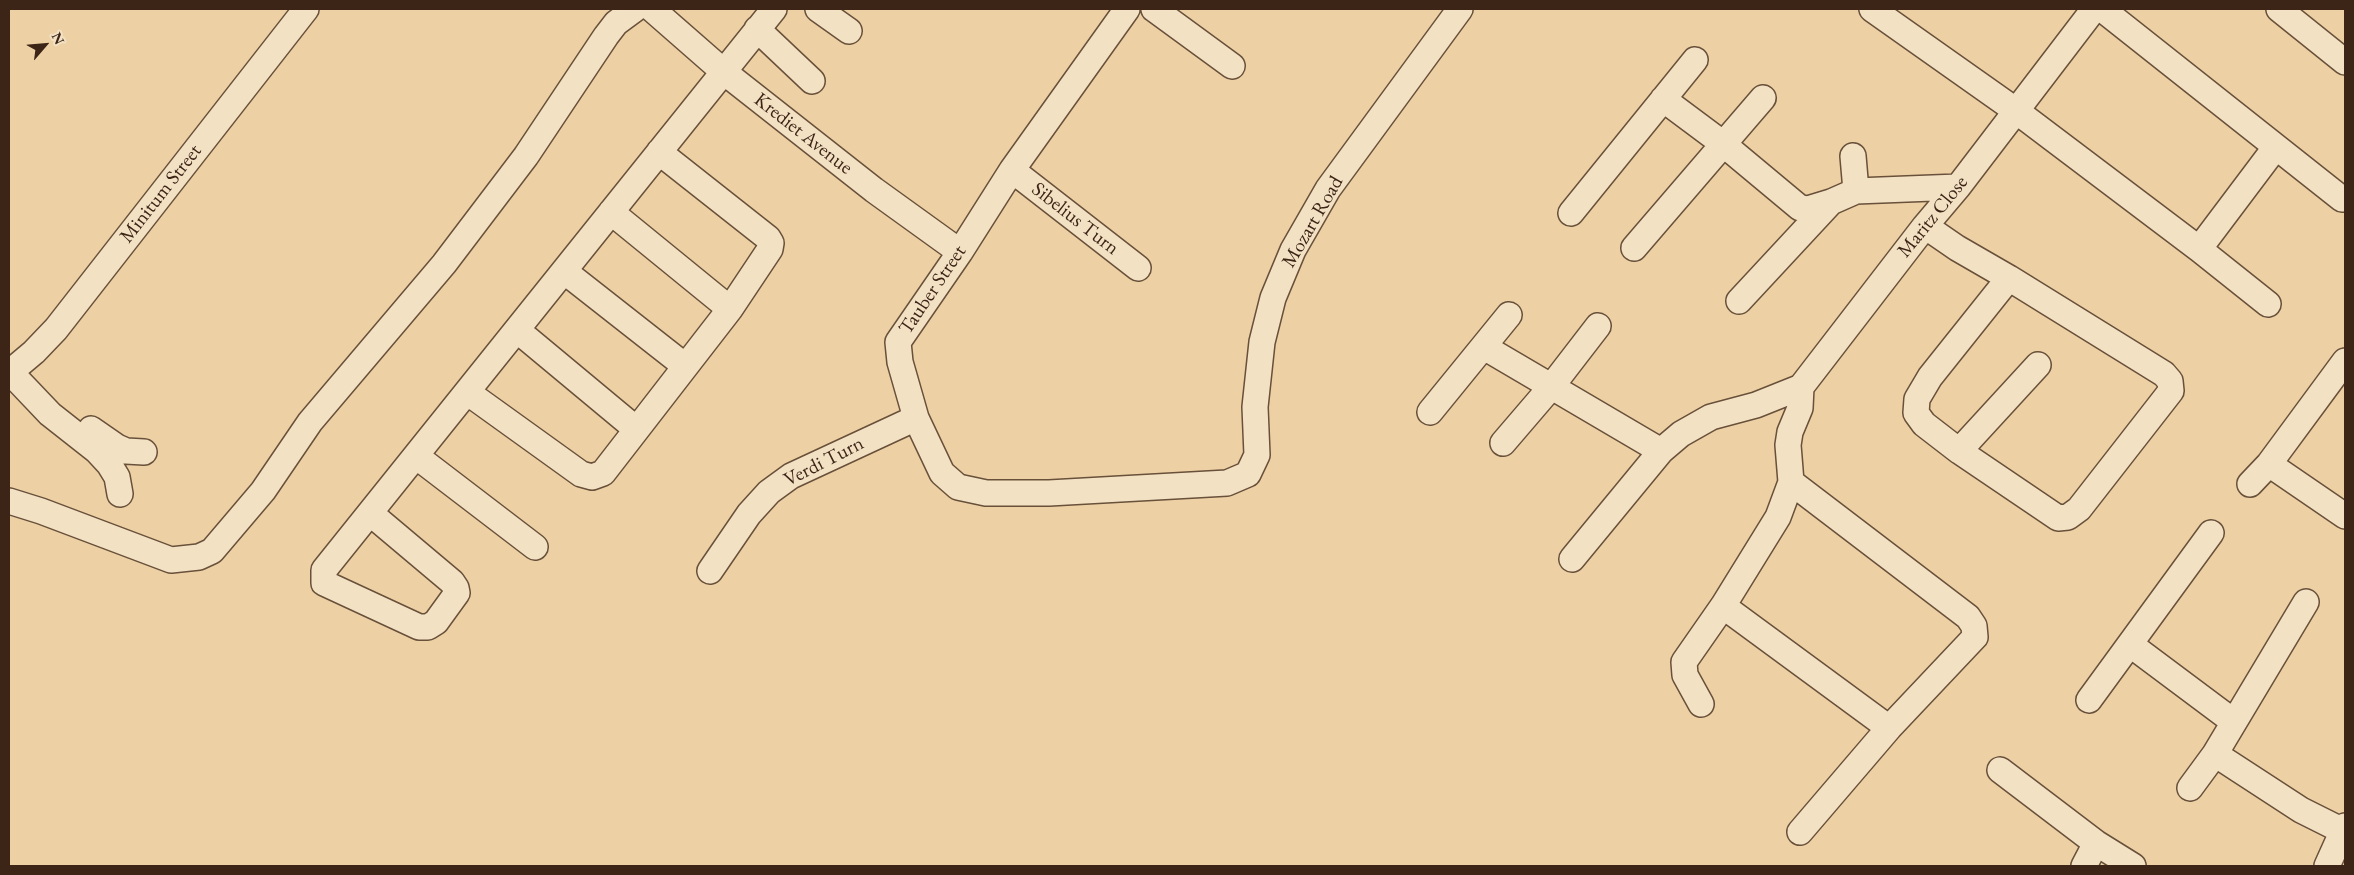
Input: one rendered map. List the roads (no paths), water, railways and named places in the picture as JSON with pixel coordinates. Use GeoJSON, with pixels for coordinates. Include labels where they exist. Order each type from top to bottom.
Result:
{"type":"FeatureCollection","features":[{"type":"Feature","properties":{"kind":"street","name":"Minitum Street"},"geometry":{"type":"LineString","coordinates":[[11,370],[56,329],[306,9]]}},
{"type":"Feature","properties":{"kind":"street"},"geometry":{"type":"LineString","coordinates":[[9,501],[41,511],[171,560],[199,557],[212,551],[263,491],[310,422],[444,264],[526,156],[616,23],[635,9]]}},
{"type":"Feature","properties":{"kind":"street","name":"Krediet Avenue"},"geometry":{"type":"LineString","coordinates":[[652,9],[724,72],[874,190],[960,252]]}},
{"type":"Feature","properties":{"kind":"street"},"geometry":{"type":"LineString","coordinates":[[370,513],[452,582],[456,588],[457,593],[436,622],[428,626],[419,627],[324,583],[324,570],[774,9]]}},
{"type":"Feature","properties":{"kind":"street"},"geometry":{"type":"LineString","coordinates":[[818,9],[848,31]]}},
{"type":"Feature","properties":{"kind":"street","name":"Tauber Street"},"geometry":{"type":"LineString","coordinates":[[1127,9],[1012,170],[960,252],[898,342],[900,362],[916,418],[942,473],[958,487],[986,493],[1041,493],[1227,483],[1241,478],[1252,469]]}},
{"type":"Feature","properties":{"kind":"street"},"geometry":{"type":"LineString","coordinates":[[1154,9],[1232,66]]}},
{"type":"Feature","properties":{"kind":"street","name":"Mozart Road"},"geometry":{"type":"LineString","coordinates":[[1252,469],[1257,455],[1255,407],[1262,342],[1273,298],[1293,250],[1328,189],[1460,9]]}},
{"type":"Feature","properties":{"kind":"street"},"geometry":{"type":"LineString","coordinates":[[1872,9],[2015,110],[2199,249],[2268,304]]}},
{"type":"Feature","properties":{"kind":"street","name":"Maritz Close"},"geometry":{"type":"LineString","coordinates":[[1800,387],[1924,226],[1958,187],[2094,9]]}},
{"type":"Feature","properties":{"kind":"street"},"geometry":{"type":"LineString","coordinates":[[2102,9],[2275,148],[2342,199]]}},
{"type":"Feature","properties":{"kind":"street"},"geometry":{"type":"LineString","coordinates":[[2279,9],[2345,62]]}},
{"type":"Feature","properties":{"kind":"street"},"geometry":{"type":"LineString","coordinates":[[758,30],[812,81]]}},
{"type":"Feature","properties":{"kind":"street"},"geometry":{"type":"LineString","coordinates":[[1571,213],[1695,60]]}},
{"type":"Feature","properties":{"kind":"street"},"geometry":{"type":"LineString","coordinates":[[1634,248],[1722,143],[1763,98]]}},
{"type":"Feature","properties":{"kind":"street"},"geometry":{"type":"LineString","coordinates":[[1663,99],[1722,143],[1800,208],[1808,209],[1831,202],[1856,191],[1958,187]]}},
{"type":"Feature","properties":{"kind":"street"},"geometry":{"type":"LineString","coordinates":[[2199,249],[2275,148]]}},
{"type":"Feature","properties":{"kind":"street"},"geometry":{"type":"LineString","coordinates":[[467,392],[581,474],[592,476],[603,473],[730,309],[770,249],[771,243],[768,238],[659,152]]}},
{"type":"Feature","properties":{"kind":"street"},"geometry":{"type":"LineString","coordinates":[[1853,156],[1856,191]]}},
{"type":"Feature","properties":{"kind":"street","name":"Sibelius Turn"},"geometry":{"type":"LineString","coordinates":[[1012,170],[1138,268]]}},
{"type":"Feature","properties":{"kind":"street"},"geometry":{"type":"LineString","coordinates":[[1739,301],[1831,202]]}},
{"type":"Feature","properties":{"kind":"street"},"geometry":{"type":"LineString","coordinates":[[611,212],[730,309]]}},
{"type":"Feature","properties":{"kind":"street"},"geometry":{"type":"LineString","coordinates":[[1924,226],[1957,248],[2009,278],[2164,374],[2170,381],[2171,391],[2080,508],[2068,517],[2058,518],[1958,451],[1924,424],[1916,414],[1917,399],[1930,377],[2009,278]]}},
{"type":"Feature","properties":{"kind":"street"},"geometry":{"type":"LineString","coordinates":[[564,271],[685,366]]}},
{"type":"Feature","properties":{"kind":"street"},"geometry":{"type":"LineString","coordinates":[[1430,412],[1510,316]]}},
{"type":"Feature","properties":{"kind":"street"},"geometry":{"type":"LineString","coordinates":[[1503,443],[1551,387],[1598,326]]}},
{"type":"Feature","properties":{"kind":"street"},"geometry":{"type":"LineString","coordinates":[[517,330],[636,430]]}},
{"type":"Feature","properties":{"kind":"street"},"geometry":{"type":"LineString","coordinates":[[1484,347],[1661,451]]}},
{"type":"Feature","properties":{"kind":"street"},"geometry":{"type":"LineString","coordinates":[[2250,484],[2269,464],[2345,361]]}},
{"type":"Feature","properties":{"kind":"street"},"geometry":{"type":"LineString","coordinates":[[1958,451],[2038,365]]}},
{"type":"Feature","properties":{"kind":"street"},"geometry":{"type":"LineString","coordinates":[[11,370],[117,447],[126,451],[144,452]]}},
{"type":"Feature","properties":{"kind":"street"},"geometry":{"type":"LineString","coordinates":[[11,370],[50,414],[97,451],[109,464],[117,477],[120,494]]}},
{"type":"Feature","properties":{"kind":"street"},"geometry":{"type":"LineString","coordinates":[[1572,559],[1661,451],[1682,434],[1710,416],[1756,405],[1800,387],[1800,408],[1790,432],[1788,445],[1791,482],[1778,517],[1723,606],[1684,662],[1685,675],[1701,704]]}},
{"type":"Feature","properties":{"kind":"street","name":"Verdi Turn"},"geometry":{"type":"LineString","coordinates":[[710,571],[749,514],[769,492],[791,476],[916,418]]}},
{"type":"Feature","properties":{"kind":"street"},"geometry":{"type":"LineString","coordinates":[[416,456],[535,547]]}},
{"type":"Feature","properties":{"kind":"street"},"geometry":{"type":"LineString","coordinates":[[2269,464],[2345,516]]}},
{"type":"Feature","properties":{"kind":"street"},"geometry":{"type":"LineString","coordinates":[[1791,482],[1968,617],[1974,626],[1975,637],[1889,728],[1800,832]]}},
{"type":"Feature","properties":{"kind":"street"},"geometry":{"type":"LineString","coordinates":[[2089,700],[2211,533]]}},
{"type":"Feature","properties":{"kind":"street"},"geometry":{"type":"LineString","coordinates":[[2190,788],[2215,754],[2306,602]]}},
{"type":"Feature","properties":{"kind":"street"},"geometry":{"type":"LineString","coordinates":[[1723,606],[1889,728]]}},
{"type":"Feature","properties":{"kind":"street"},"geometry":{"type":"LineString","coordinates":[[2131,645],[2234,722]]}},
{"type":"Feature","properties":{"kind":"street"},"geometry":{"type":"LineString","coordinates":[[2215,754],[2301,810],[2344,829],[2327,866]]}},
{"type":"Feature","properties":{"kind":"street"},"geometry":{"type":"LineString","coordinates":[[2000,770],[2096,843],[2133,866]]}},
{"type":"Feature","properties":{"kind":"street"},"geometry":{"type":"LineString","coordinates":[[2084,866],[2096,843]]}}]}
